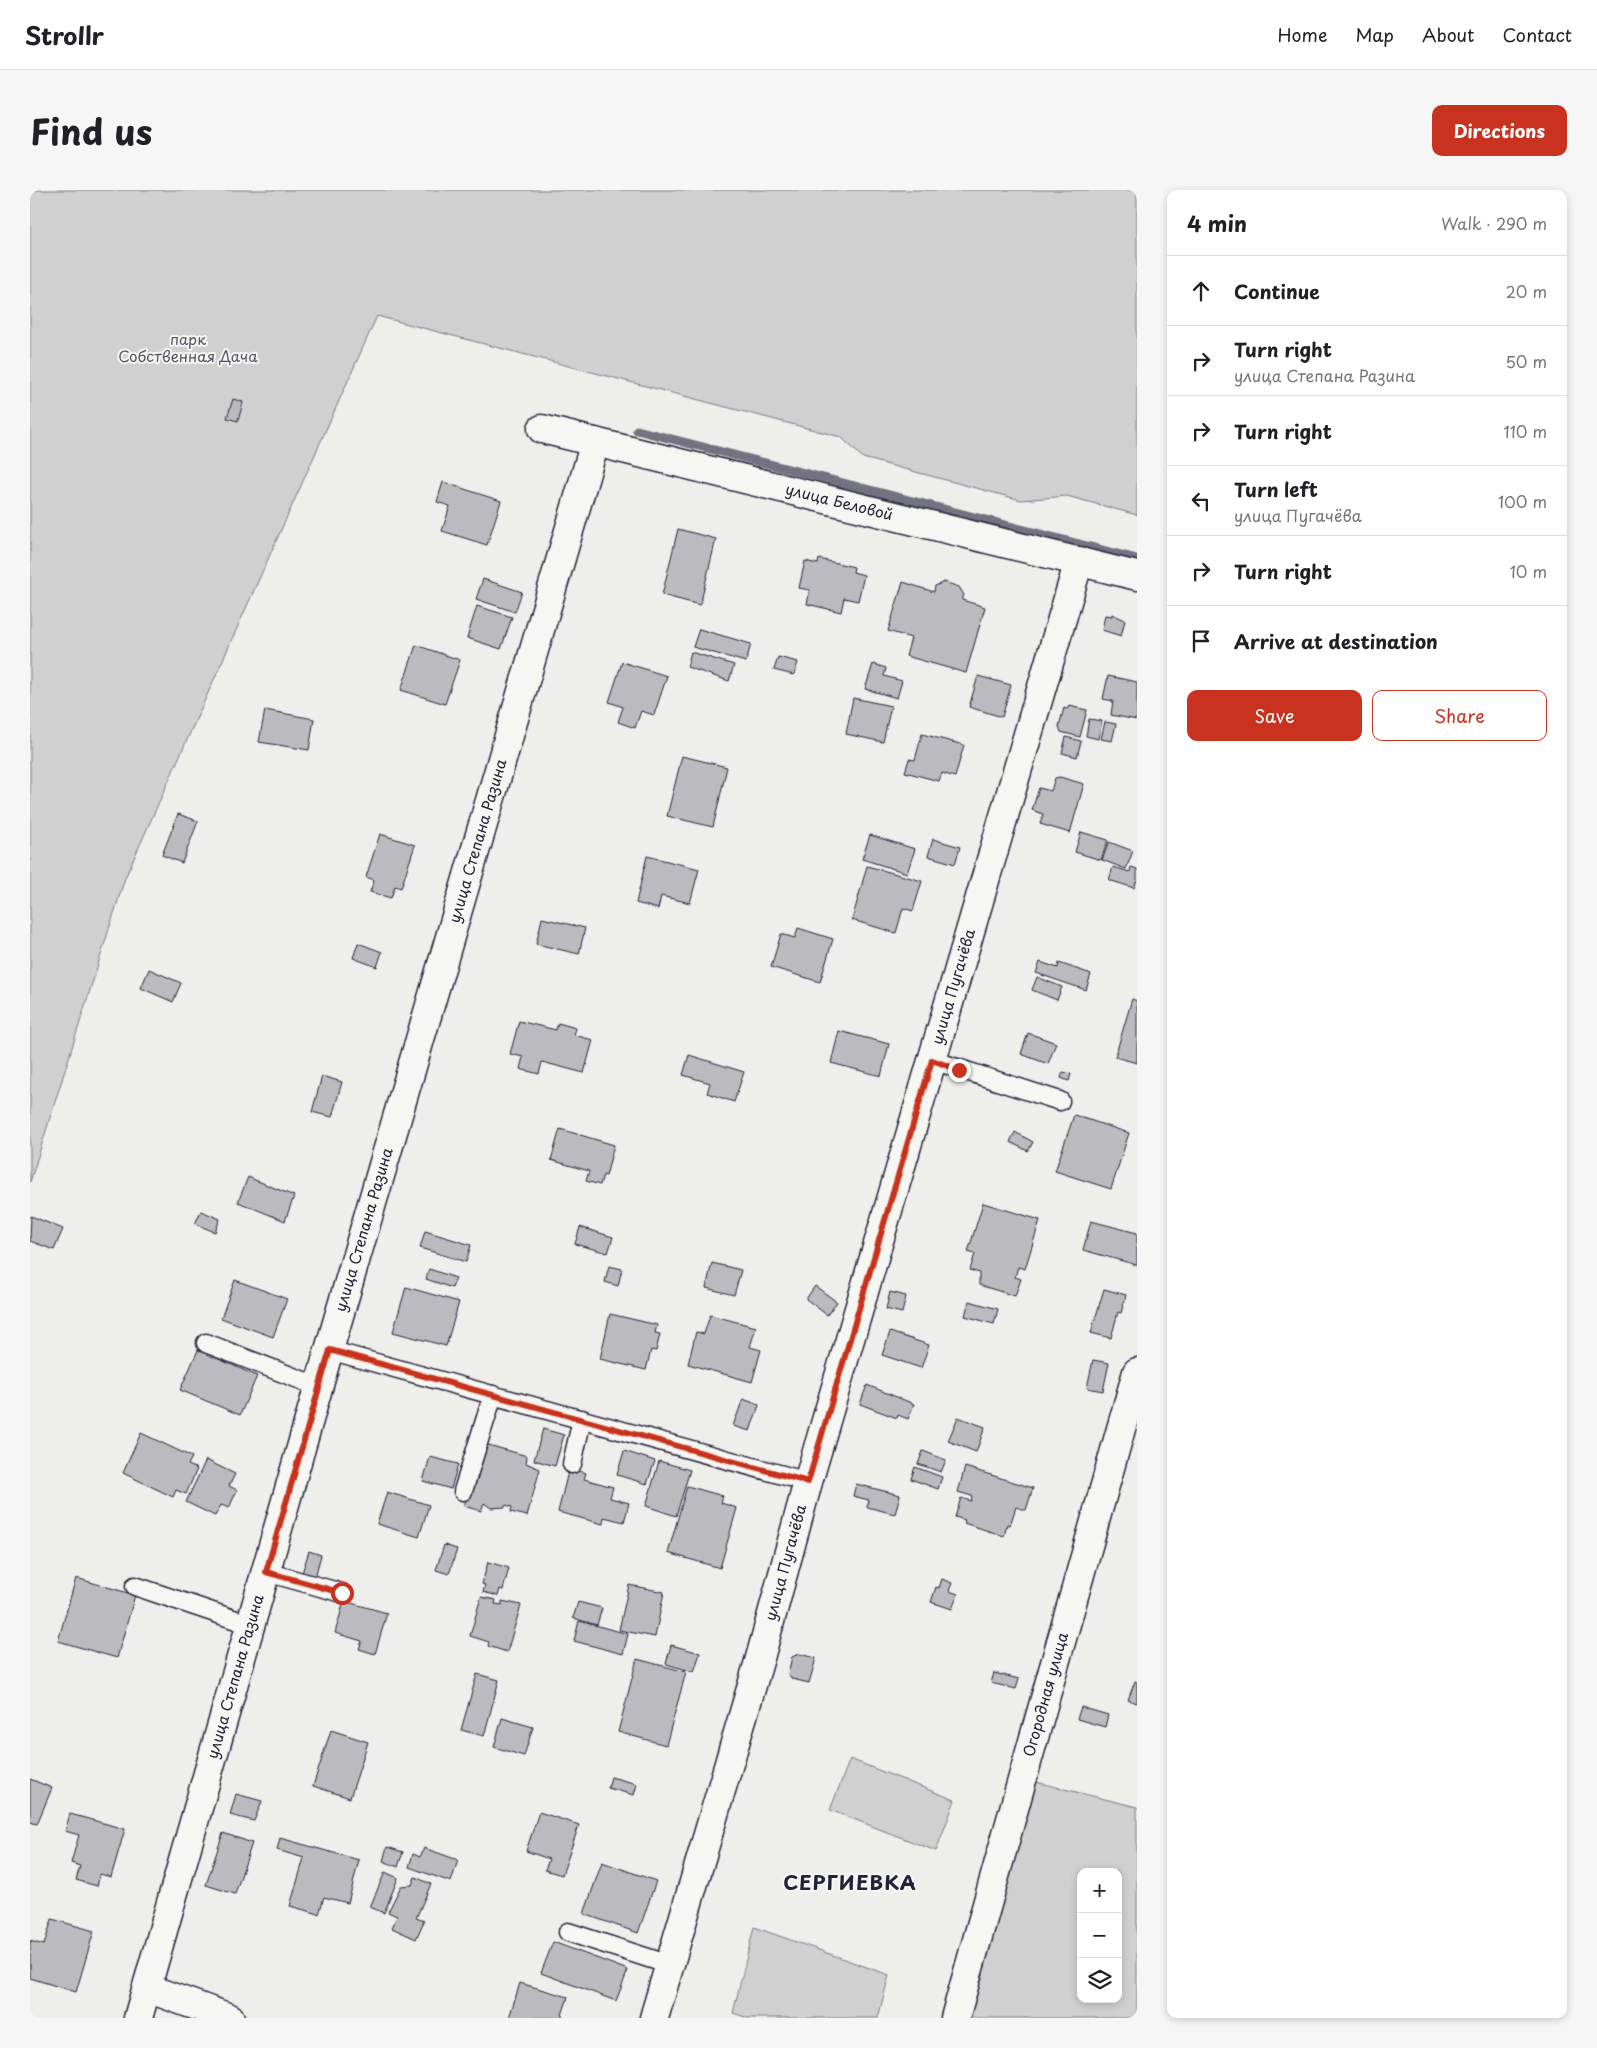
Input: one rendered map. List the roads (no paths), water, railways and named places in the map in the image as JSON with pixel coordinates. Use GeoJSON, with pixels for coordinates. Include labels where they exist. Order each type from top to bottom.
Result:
{"type":"FeatureCollection","features":[{"type":"Feature","properties":{"kind":"street","name":"улица Беловой"},"geometry":{"type":"LineString","coordinates":[[542,429],[1137,576]]}},
{"type":"Feature","properties":{"kind":"street","name":"улица Степана Разина"},"geometry":{"type":"LineString","coordinates":[[138,2018],[319,1387],[595,442]]}},
{"type":"Feature","properties":{"kind":"street","name":"улица Пугачёва"},"geometry":{"type":"LineString","coordinates":[[654,2018],[757,1668],[808,1482],[1079,561]]}},
{"type":"Feature","properties":{"kind":"street","name":"Огородная улица"},"geometry":{"type":"LineString","coordinates":[[955,2018],[1130,1426],[1137,1372]]}},
{"type":"Feature","properties":{"kind":"street"},"geometry":{"type":"LineString","coordinates":[[147,1988],[230,2018]]}},
{"type":"Feature","properties":{"kind":"lane"},"geometry":{"type":"LineString","coordinates":[[932,1060],[1060,1101]]}},
{"type":"Feature","properties":{"kind":"lane"},"geometry":{"type":"LineString","coordinates":[[206,1343],[319,1387]]}},
{"type":"Feature","properties":{"kind":"lane"},"geometry":{"type":"LineString","coordinates":[[330,1350],[808,1482]]}},
{"type":"Feature","properties":{"kind":"lane"},"geometry":{"type":"LineString","coordinates":[[463,1491],[493,1395]]}},
{"type":"Feature","properties":{"kind":"lane"},"geometry":{"type":"LineString","coordinates":[[572,1464],[582,1419]]}},
{"type":"Feature","properties":{"kind":"lane"},"geometry":{"type":"LineString","coordinates":[[266,1572],[342,1593]]}},
{"type":"Feature","properties":{"kind":"lane"},"geometry":{"type":"LineString","coordinates":[[135,1586],[251,1625]]}},
{"type":"Feature","properties":{"kind":"lane"},"geometry":{"type":"LineString","coordinates":[[568,1932],[670,1965]]}},
{"type":"Feature","properties":{"kind":"waterway"},"geometry":{"type":"LineString","coordinates":[[637,430],[1137,559]]}},
{"type":"Feature","properties":{"kind":"district","name":"СЕРГИЕВКА"},"geometry":{"type":"Point","coordinates":[850,1883]}},
{"type":"Feature","properties":{"kind":"park label","name":"парк Собственная Дача"},"geometry":{"type":"Point","coordinates":[188,348]}}]}
